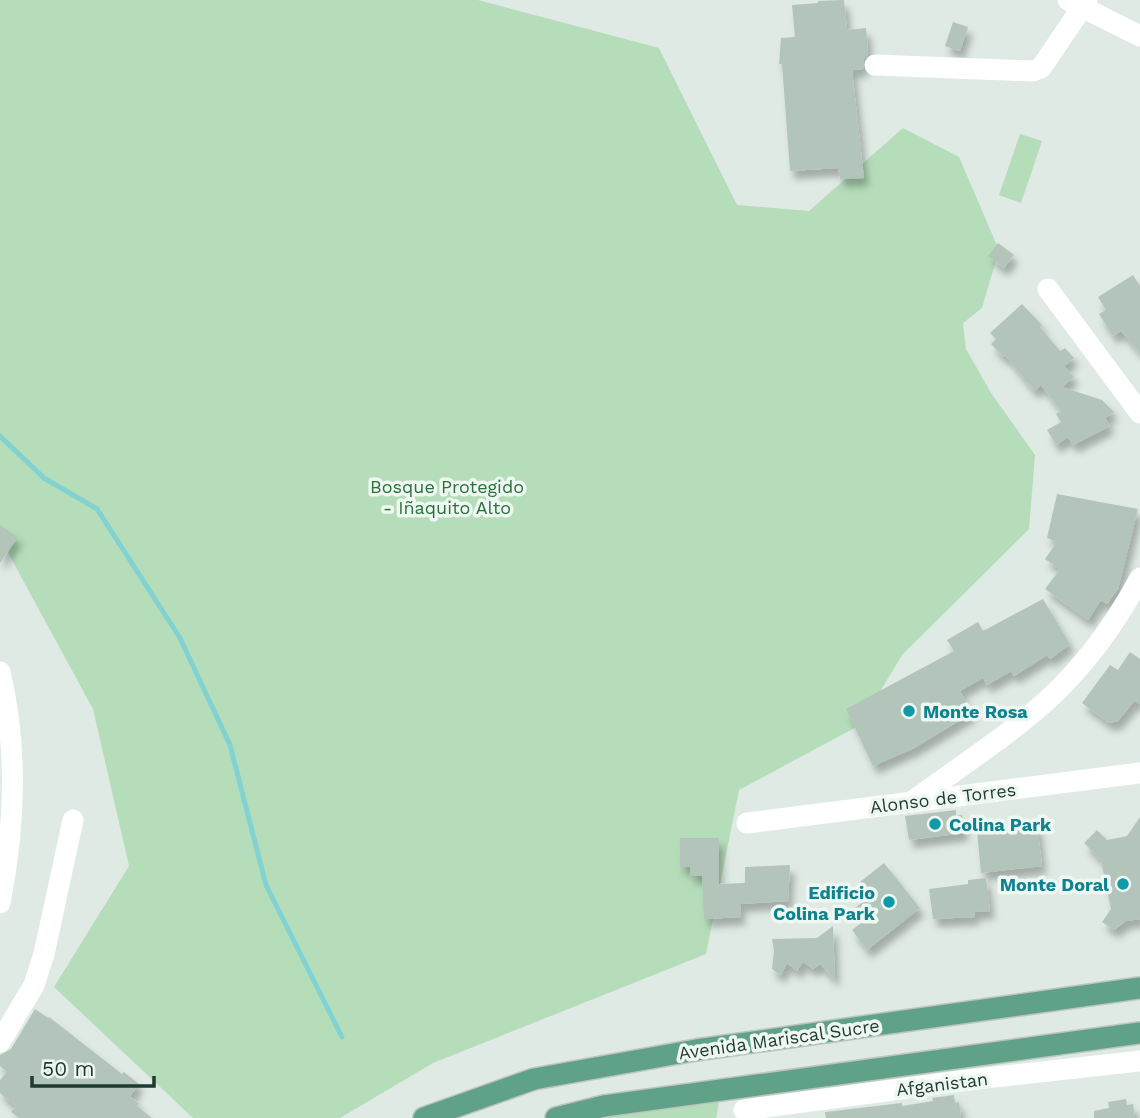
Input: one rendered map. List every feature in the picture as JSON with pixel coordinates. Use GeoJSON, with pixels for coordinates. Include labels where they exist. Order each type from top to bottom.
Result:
{"type":"FeatureCollection","features":[{"type":"Feature","properties":{"kind":"main road","name":"Avenida Mariscal Sucre"},"geometry":{"type":"LineString","coordinates":[[424,1118],[534,1079],[696,1050],[1140,988]]}},
{"type":"Feature","properties":{"kind":"main road"},"geometry":{"type":"LineString","coordinates":[[556,1118],[604,1106],[1140,1032]]}},
{"type":"Feature","properties":{"kind":"street"},"geometry":{"type":"LineString","coordinates":[[875,65],[1033,71],[1041,68],[1079,2],[1140,36]]}},
{"type":"Feature","properties":{"kind":"street"},"geometry":{"type":"LineString","coordinates":[[1048,289],[1140,413]]}},
{"type":"Feature","properties":{"kind":"street"},"geometry":{"type":"LineString","coordinates":[[912,802],[1035,712],[1087,660],[1119,617],[1140,578]]}},
{"type":"Feature","properties":{"kind":"street"},"geometry":{"type":"LineString","coordinates":[[0,673],[9,709],[13,763],[11,826],[0,903]]}},
{"type":"Feature","properties":{"kind":"street","name":"Alonso de Torres"},"geometry":{"type":"LineString","coordinates":[[747,822],[1140,773]]}},
{"type":"Feature","properties":{"kind":"street"},"geometry":{"type":"LineString","coordinates":[[0,1042],[34,985],[44,954],[73,820]]}},
{"type":"Feature","properties":{"kind":"street","name":"Afganistan"},"geometry":{"type":"LineString","coordinates":[[744,1110],[968,1080],[1140,1061]]}},
{"type":"Feature","properties":{"kind":"green space","name":"Bosque Protegido - Iñaquito Alto"},"geometry":{"type":"Polygon","coordinates":[[[0,0],[478,0],[659,48],[737,205],[809,211],[903,128],[959,157],[999,250],[982,308],[963,323],[966,349],[991,393],[1035,455],[1029,529],[902,655],[860,725],[739,790],[706,954],[433,1063],[340,1118],[193,1118],[54,987],[129,866],[93,709],[0,538],[0,0]]]}},
{"type":"Feature","properties":{"kind":"green space"},"geometry":{"type":"Polygon","coordinates":[[[1020,134],[1042,141],[1021,203],[999,195],[1020,134]]]}},
{"type":"Feature","properties":{"kind":"green space"},"geometry":{"type":"Polygon","coordinates":[[[721,1092],[716,1118],[593,1118],[721,1092]]]}},
{"type":"Feature","properties":{"kind":"building"},"geometry":{"type":"Polygon","coordinates":[[[844,0],[847,30],[866,28],[868,54],[864,59],[863,69],[852,70],[864,178],[840,179],[838,168],[790,171],[782,64],[779,64],[781,38],[795,37],[792,5],[844,0]]]}},
{"type":"Feature","properties":{"kind":"building"},"geometry":{"type":"Polygon","coordinates":[[[953,22],[968,27],[960,51],[945,46],[953,22]]]}},
{"type":"Feature","properties":{"kind":"building"},"geometry":{"type":"Polygon","coordinates":[[[998,243],[1014,255],[1004,268],[988,256],[998,243]]]}},
{"type":"Feature","properties":{"kind":"building"},"geometry":{"type":"Polygon","coordinates":[[[1133,275],[1140,286],[1140,353],[1121,331],[1113,336],[1099,314],[1106,310],[1098,297],[1133,275]]]}},
{"type":"Feature","properties":{"kind":"building"},"geometry":{"type":"Polygon","coordinates":[[[1022,304],[1042,325],[1040,327],[1060,351],[1065,348],[1074,358],[1064,366],[1074,377],[1062,387],[1102,400],[1114,412],[1105,418],[1110,426],[1073,445],[1068,437],[1056,445],[1047,430],[1061,422],[1056,414],[1061,411],[1041,385],[1034,391],[1005,355],[1003,357],[991,344],[996,339],[990,333],[1022,304]]]}},
{"type":"Feature","properties":{"kind":"building"},"geometry":{"type":"Polygon","coordinates":[[[1057,494],[1138,509],[1118,589],[1107,604],[1101,600],[1088,620],[1045,589],[1060,569],[1045,559],[1057,542],[1047,538],[1057,494]]]}},
{"type":"Feature","properties":{"kind":"building"},"geometry":{"type":"Polygon","coordinates":[[[0,525],[18,537],[0,563],[0,525]]]}},
{"type":"Feature","properties":{"kind":"building"},"geometry":{"type":"Polygon","coordinates":[[[1043,599],[1070,644],[1050,659],[1047,655],[1014,676],[1011,671],[987,685],[983,678],[960,691],[972,713],[914,748],[873,766],[846,709],[954,651],[947,640],[978,622],[983,631],[1043,599]]]}},
{"type":"Feature","properties":{"kind":"building"},"geometry":{"type":"Polygon","coordinates":[[[1130,652],[1140,659],[1140,704],[1134,701],[1118,721],[1109,723],[1082,703],[1110,665],[1118,670],[1130,652]]]}},
{"type":"Feature","properties":{"kind":"building","name":"Colina Park"},"geometry":{"type":"Polygon","coordinates":[[[956,810],[956,816],[962,815],[964,833],[909,840],[905,816],[956,810]]]}},
{"type":"Feature","properties":{"kind":"building","name":"Monte Doral"},"geometry":{"type":"Polygon","coordinates":[[[1140,817],[1140,919],[1126,921],[1114,930],[1102,922],[1111,909],[1101,860],[1084,843],[1097,830],[1107,840],[1127,836],[1140,817]]]}},
{"type":"Feature","properties":{"kind":"building"},"geometry":{"type":"Polygon","coordinates":[[[1037,824],[1042,866],[981,873],[977,831],[1037,824]]]}},
{"type":"Feature","properties":{"kind":"building"},"geometry":{"type":"Polygon","coordinates":[[[680,838],[719,838],[719,884],[745,883],[745,867],[790,865],[788,901],[740,904],[741,917],[704,919],[702,876],[690,876],[690,867],[680,867],[680,838]]]}},
{"type":"Feature","properties":{"kind":"building","name":"Edificio Colina Park"},"geometry":{"type":"Polygon","coordinates":[[[884,863],[920,908],[867,950],[852,930],[865,920],[855,908],[871,896],[860,882],[884,863]]]}},
{"type":"Feature","properties":{"kind":"building"},"geometry":{"type":"Polygon","coordinates":[[[986,878],[990,911],[974,912],[975,917],[933,919],[929,889],[968,884],[968,880],[986,878]]]}},
{"type":"Feature","properties":{"kind":"building"},"geometry":{"type":"Polygon","coordinates":[[[833,926],[835,980],[820,964],[813,969],[803,962],[797,971],[787,963],[781,975],[772,969],[772,939],[817,938],[833,926]]]}},
{"type":"Feature","properties":{"kind":"building"},"geometry":{"type":"Polygon","coordinates":[[[35,1009],[139,1084],[130,1096],[139,1104],[137,1106],[152,1118],[19,1118],[11,1112],[16,1106],[0,1093],[0,1080],[7,1072],[0,1066],[0,1055],[11,1049],[35,1009]]]}},
{"type":"Feature","properties":{"kind":"building"},"geometry":{"type":"Polygon","coordinates":[[[954,1095],[955,1103],[959,1102],[961,1118],[826,1118],[825,1112],[902,1103],[902,1106],[954,1095]]]}},
{"type":"Feature","properties":{"kind":"building"},"geometry":{"type":"Polygon","coordinates":[[[1126,1099],[1127,1105],[1133,1104],[1135,1118],[1094,1118],[1094,1111],[1109,1108],[1108,1102],[1126,1099]]]}},
{"type":"Feature","properties":{"kind":"waterway"},"geometry":{"type":"LineString","coordinates":[[0,436],[44,478],[97,509],[180,638],[230,745],[266,885],[342,1037]]}},
{"type":"Feature","properties":{"kind":"place","name":"Monte Rosa"},"geometry":{"type":"Point","coordinates":[909,711]}},
{"type":"Feature","properties":{"kind":"place","name":"Colina Park"},"geometry":{"type":"Point","coordinates":[935,824]}},
{"type":"Feature","properties":{"kind":"place","name":"Monte Doral"},"geometry":{"type":"Point","coordinates":[1123,884]}},
{"type":"Feature","properties":{"kind":"place","name":"Edificio Colina Park"},"geometry":{"type":"Point","coordinates":[889,902]}}]}
